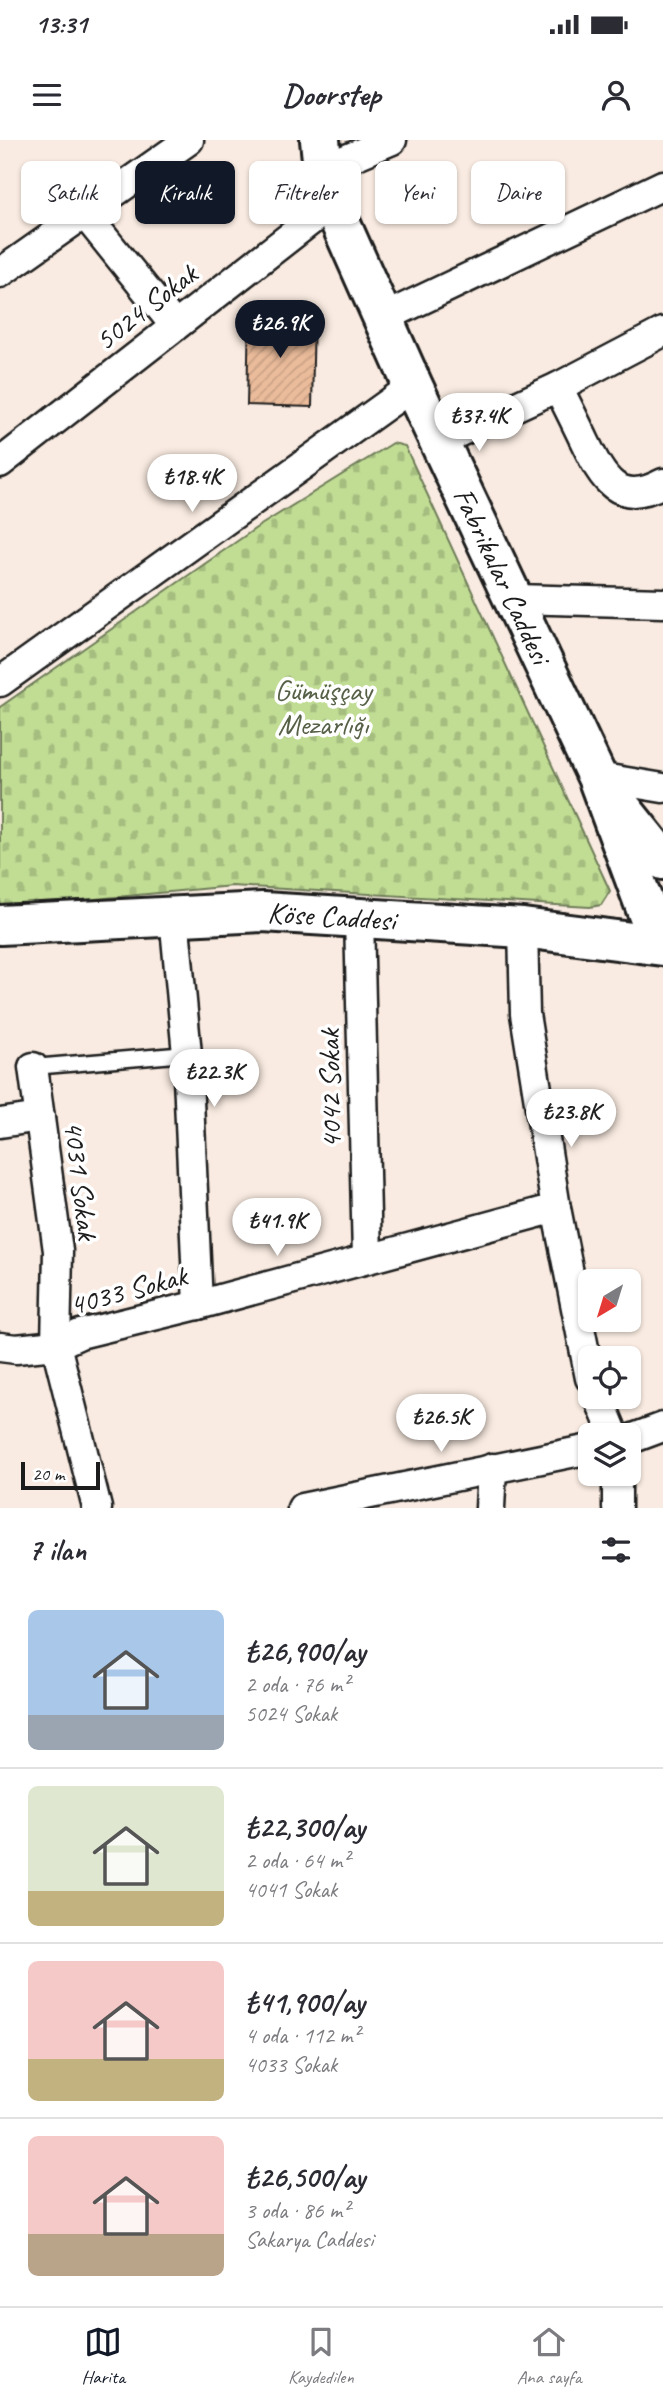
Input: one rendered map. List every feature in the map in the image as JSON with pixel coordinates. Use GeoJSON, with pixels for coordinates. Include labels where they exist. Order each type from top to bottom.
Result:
{"type":"FeatureCollection","features":[{"type":"Feature","properties":{"kind":"street"},"geometry":{"type":"LineString","coordinates":[[121,187],[189,140]]}},
{"type":"Feature","properties":{"kind":"street","name":"5024 Sokak"},"geometry":{"type":"LineString","coordinates":[[347,161],[392,140]]}},
{"type":"Feature","properties":{"kind":"street"},"geometry":{"type":"LineString","coordinates":[[383,318],[663,184]]}},
{"type":"Feature","properties":{"kind":"street"},"geometry":{"type":"LineString","coordinates":[[0,273],[69,224]]}},
{"type":"Feature","properties":{"kind":"street"},"geometry":{"type":"LineString","coordinates":[[93,224],[175,326]]}},
{"type":"Feature","properties":{"kind":"street","name":"5024 Sokak"},"geometry":{"type":"LineString","coordinates":[[0,463],[175,326],[274,224]]}},
{"type":"Feature","properties":{"kind":"street","name":"Fabrikalar Caddesi"},"geometry":{"type":"LineString","coordinates":[[346,224],[413,386],[597,777],[661,945]]}},
{"type":"Feature","properties":{"kind":"street"},"geometry":{"type":"LineString","coordinates":[[440,441],[558,387],[663,331]]}},
{"type":"Feature","properties":{"kind":"street"},"geometry":{"type":"LineString","coordinates":[[0,682],[413,386]]}},
{"type":"Feature","properties":{"kind":"street"},"geometry":{"type":"LineString","coordinates":[[558,387],[600,472],[611,484],[622,491],[635,493],[663,483]]}},
{"type":"Feature","properties":{"kind":"street"},"geometry":{"type":"LineString","coordinates":[[515,599],[663,603]]}},
{"type":"Feature","properties":{"kind":"street"},"geometry":{"type":"LineString","coordinates":[[597,777],[663,788]]}},
{"type":"Feature","properties":{"kind":"street","name":"Fabrikalar Caddesi"},"geometry":{"type":"LineString","coordinates":[[597,777],[663,860]]}},
{"type":"Feature","properties":{"kind":"street","name":"Köse Caddesi"},"geometry":{"type":"LineString","coordinates":[[0,925],[263,912],[523,928],[661,945]]}},
{"type":"Feature","properties":{"kind":"street"},"geometry":{"type":"LineString","coordinates":[[174,916],[187,1054],[198,1305]]}},
{"type":"Feature","properties":{"kind":"street","name":"4042 Sokak"},"geometry":{"type":"LineString","coordinates":[[359,917],[367,1258]]}},
{"type":"Feature","properties":{"kind":"street"},"geometry":{"type":"LineString","coordinates":[[523,928],[525,1014],[556,1208],[584,1346]]}},
{"type":"Feature","properties":{"kind":"street","name":"4031 Sokak"},"geometry":{"type":"LineString","coordinates":[[33,1067],[58,1251],[56,1345],[97,1508]]}},
{"type":"Feature","properties":{"kind":"street"},"geometry":{"type":"LineString","coordinates":[[0,1123],[40,1117]]}},
{"type":"Feature","properties":{"kind":"street","name":"4033 Sokak"},"geometry":{"type":"LineString","coordinates":[[0,1347],[16,1349],[56,1345],[80,1334],[198,1305],[556,1208]]}},
{"type":"Feature","properties":{"kind":"street"},"geometry":{"type":"LineString","coordinates":[[641,1435],[663,1427]]}},
{"type":"Feature","properties":{"kind":"street"},"geometry":{"type":"LineString","coordinates":[[302,1508],[578,1451]]}},
{"type":"Feature","properties":{"kind":"street"},"geometry":{"type":"LineString","coordinates":[[490,1508],[492,1468]]}},
{"type":"Feature","properties":{"kind":"street"},"geometry":{"type":"LineString","coordinates":[[617,1486],[617,1508]]}},
{"type":"Feature","properties":{"kind":"lane"},"geometry":{"type":"LineString","coordinates":[[33,1067],[187,1054]]}},
{"type":"Feature","properties":{"kind":"green space","name":"Gümüşçay Mezarlığı"},"geometry":{"type":"Polygon","coordinates":[[[393,443],[405,446],[610,891],[601,905],[590,907],[232,886],[53,903],[0,904],[0,707],[256,528],[393,443]]]}},
{"type":"Feature","properties":{"kind":"building"},"geometry":{"type":"Polygon","coordinates":[[[249,313],[314,315],[312,407],[247,405],[249,313]]]}}]}
